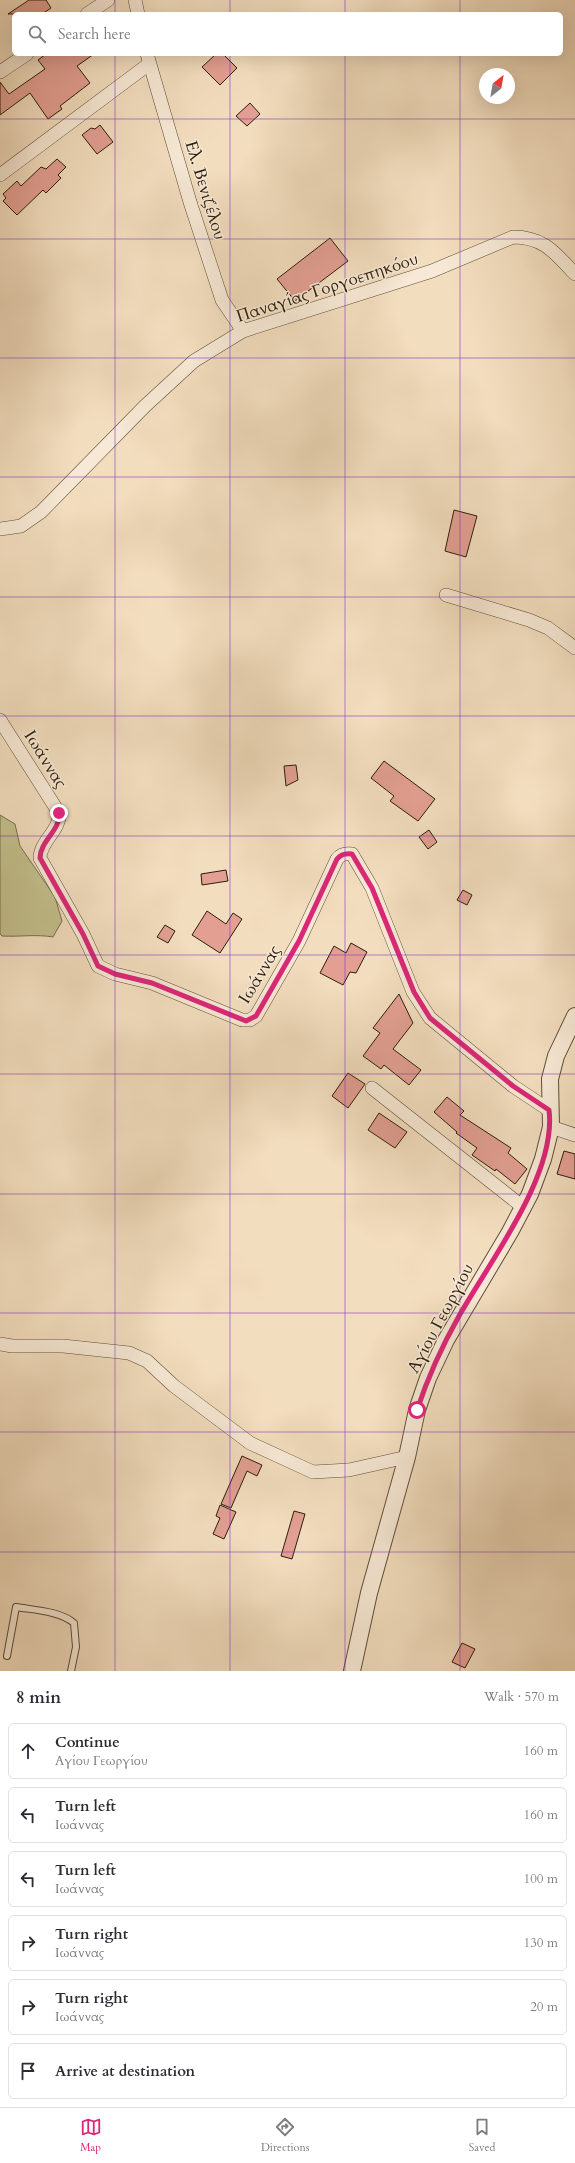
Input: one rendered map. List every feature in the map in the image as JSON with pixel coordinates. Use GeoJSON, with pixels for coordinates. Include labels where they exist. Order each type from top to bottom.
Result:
{"type":"FeatureCollection","features":[{"type":"Feature","properties":{"kind":"street"},"geometry":{"type":"LineString","coordinates":[[90,12],[108,0]]}},
{"type":"Feature","properties":{"kind":"street"},"geometry":{"type":"LineString","coordinates":[[135,0],[138,12]]}},
{"type":"Feature","properties":{"kind":"street"},"geometry":{"type":"LineString","coordinates":[[0,72],[24,56]]}},
{"type":"Feature","properties":{"kind":"street"},"geometry":{"type":"LineString","coordinates":[[0,175],[148,59]]}},
{"type":"Feature","properties":{"kind":"street","name":"Ελ. Βενιζέλου"},"geometry":{"type":"LineString","coordinates":[[148,59],[190,202],[222,300],[242,331]]}},
{"type":"Feature","properties":{"kind":"street","name":"Παναγίας Γοργοεπηκόου"},"geometry":{"type":"LineString","coordinates":[[0,529],[21,526],[41,512],[145,406],[194,361],[242,331],[432,271],[513,237],[526,237],[540,242],[554,252],[575,274]]}},
{"type":"Feature","properties":{"kind":"street"},"geometry":{"type":"LineString","coordinates":[[446,595],[529,620],[548,628],[575,648]]}},
{"type":"Feature","properties":{"kind":"street","name":"Ιωάννας"},"geometry":{"type":"LineString","coordinates":[[0,720],[59,813],[58,822],[42,850],[40,858],[83,934],[98,966],[115,974],[152,983],[242,1020],[250,1020],[256,1016],[299,941],[337,859],[346,853],[352,854],[372,888],[414,992],[430,1018],[513,1086],[549,1110]]}},
{"type":"Feature","properties":{"kind":"street","name":"Αγίου Γεωργίου"},"geometry":{"type":"LineString","coordinates":[[352,1671],[369,1593],[407,1457],[417,1410],[428,1378],[446,1340],[523,1207],[543,1159],[551,1127],[549,1110],[550,1079],[556,1056],[575,1016]]}},
{"type":"Feature","properties":{"kind":"street"},"geometry":{"type":"LineString","coordinates":[[372,1088],[523,1207]]}},
{"type":"Feature","properties":{"kind":"street"},"geometry":{"type":"LineString","coordinates":[[551,1127],[575,1136]]}},
{"type":"Feature","properties":{"kind":"street"},"geometry":{"type":"LineString","coordinates":[[0,1344],[12,1346],[63,1346],[129,1353],[147,1361],[174,1386],[250,1443],[313,1472],[349,1470],[407,1457]]}},
{"type":"Feature","properties":{"kind":"lane"},"geometry":{"type":"LineString","coordinates":[[8,1656],[16,1607],[50,1613],[70,1619],[74,1623],[76,1632],[76,1647],[71,1671]]}},
{"type":"Feature","properties":{"kind":"shaded area"},"geometry":{"type":"Polygon","coordinates":[[[0,815],[15,824],[20,846],[55,897],[62,921],[53,937],[2,936],[0,934],[0,815]]]}},
{"type":"Feature","properties":{"kind":"building"},"geometry":{"type":"Polygon","coordinates":[[[29,0],[46,0],[51,8],[45,12],[12,12],[12,14],[8,14],[29,0]]]}},
{"type":"Feature","properties":{"kind":"building"},"geometry":{"type":"Polygon","coordinates":[[[43,56],[91,56],[77,66],[90,83],[60,106],[62,109],[48,119],[30,93],[0,115],[0,82],[9,94],[45,69],[38,60],[43,56]]]}},
{"type":"Feature","properties":{"kind":"building"},"geometry":{"type":"Polygon","coordinates":[[[214,56],[225,56],[237,68],[220,85],[202,67],[214,56]]]}},
{"type":"Feature","properties":{"kind":"building"},"geometry":{"type":"Polygon","coordinates":[[[250,103],[260,114],[247,126],[236,116],[250,103]]]}},
{"type":"Feature","properties":{"kind":"building"},"geometry":{"type":"Polygon","coordinates":[[[100,125],[113,142],[97,154],[82,135],[91,128],[95,129],[100,125]]]}},
{"type":"Feature","properties":{"kind":"building"},"geometry":{"type":"Polygon","coordinates":[[[57,159],[66,167],[58,175],[61,178],[46,193],[43,190],[17,215],[3,201],[6,198],[3,194],[17,181],[21,186],[41,167],[46,169],[57,159]]]}},
{"type":"Feature","properties":{"kind":"building"},"geometry":{"type":"Polygon","coordinates":[[[330,238],[348,261],[295,301],[277,279],[330,238]]]}},
{"type":"Feature","properties":{"kind":"building"},"geometry":{"type":"Polygon","coordinates":[[[454,510],[477,516],[466,557],[445,551],[454,510]]]}},
{"type":"Feature","properties":{"kind":"building"},"geometry":{"type":"Polygon","coordinates":[[[384,761],[435,799],[418,821],[390,801],[394,796],[371,778],[384,761]]]}},
{"type":"Feature","properties":{"kind":"building"},"geometry":{"type":"Polygon","coordinates":[[[296,765],[298,780],[286,786],[284,766],[296,765]]]}},
{"type":"Feature","properties":{"kind":"building"},"geometry":{"type":"Polygon","coordinates":[[[429,830],[437,842],[428,849],[419,837],[429,830]]]}},
{"type":"Feature","properties":{"kind":"building"},"geometry":{"type":"Polygon","coordinates":[[[226,870],[228,881],[202,885],[201,874],[226,870]]]}},
{"type":"Feature","properties":{"kind":"building"},"geometry":{"type":"Polygon","coordinates":[[[463,890],[472,895],[467,905],[457,900],[463,890]]]}},
{"type":"Feature","properties":{"kind":"building"},"geometry":{"type":"Polygon","coordinates":[[[207,911],[226,924],[233,913],[242,919],[220,953],[192,935],[207,911]]]}},
{"type":"Feature","properties":{"kind":"building"},"geometry":{"type":"Polygon","coordinates":[[[165,925],[175,931],[168,943],[157,937],[165,925]]]}},
{"type":"Feature","properties":{"kind":"building"},"geometry":{"type":"Polygon","coordinates":[[[351,943],[367,952],[356,973],[350,972],[343,985],[320,973],[334,946],[346,953],[351,943]]]}},
{"type":"Feature","properties":{"kind":"building"},"geometry":{"type":"Polygon","coordinates":[[[399,994],[413,1023],[393,1049],[421,1070],[409,1085],[384,1065],[381,1069],[363,1056],[380,1033],[373,1028],[399,994]]]}},
{"type":"Feature","properties":{"kind":"building"},"geometry":{"type":"Polygon","coordinates":[[[348,1073],[365,1084],[348,1108],[332,1096],[348,1073]]]}},
{"type":"Feature","properties":{"kind":"building"},"geometry":{"type":"Polygon","coordinates":[[[447,1097],[464,1111],[460,1115],[511,1148],[508,1153],[527,1169],[515,1184],[496,1169],[495,1171],[472,1155],[477,1148],[456,1133],[457,1132],[434,1112],[447,1097]]]}},
{"type":"Feature","properties":{"kind":"building"},"geometry":{"type":"Polygon","coordinates":[[[379,1113],[407,1132],[395,1148],[368,1130],[379,1113]]]}},
{"type":"Feature","properties":{"kind":"building"},"geometry":{"type":"Polygon","coordinates":[[[564,1151],[575,1154],[575,1179],[557,1174],[564,1151]]]}},
{"type":"Feature","properties":{"kind":"building"},"geometry":{"type":"Polygon","coordinates":[[[242,1456],[262,1465],[257,1476],[247,1471],[231,1508],[221,1504],[242,1456]]]}},
{"type":"Feature","properties":{"kind":"building"},"geometry":{"type":"Polygon","coordinates":[[[220,1505],[236,1512],[224,1539],[213,1534],[220,1518],[216,1516],[220,1505]]]}},
{"type":"Feature","properties":{"kind":"building"},"geometry":{"type":"Polygon","coordinates":[[[294,1511],[305,1514],[292,1559],[281,1556],[294,1511]]]}},
{"type":"Feature","properties":{"kind":"building"},"geometry":{"type":"Polygon","coordinates":[[[462,1643],[475,1649],[465,1668],[452,1662],[462,1643]]]}},
{"type":"Feature","properties":{"kind":"route"},"geometry":{"type":"LineString","coordinates":[[59,813],[60,816],[58,822],[40,852],[40,858],[83,934],[98,966],[115,974],[152,983],[246,1021],[253,1019],[256,1016],[299,941],[337,859],[346,853],[352,854],[356,858],[372,888],[414,992],[422,1008],[430,1018],[513,1086],[549,1110],[551,1127],[543,1159],[530,1194],[510,1232],[446,1340],[428,1378],[417,1410]]}}]}
